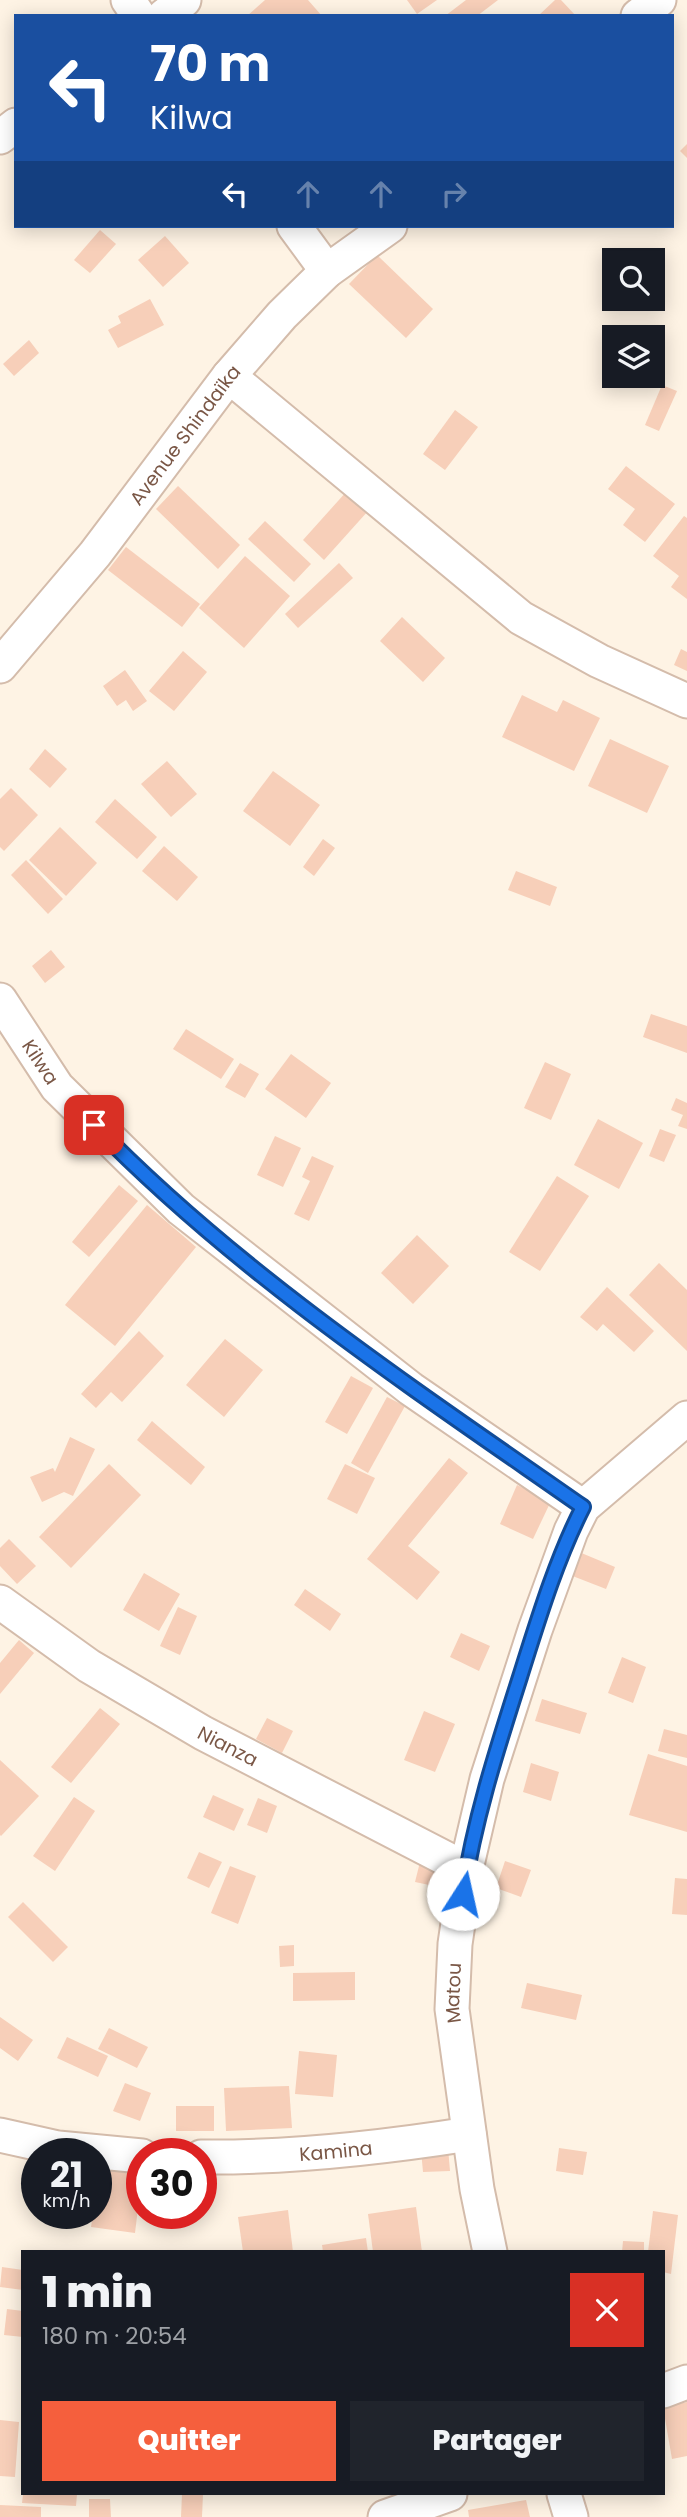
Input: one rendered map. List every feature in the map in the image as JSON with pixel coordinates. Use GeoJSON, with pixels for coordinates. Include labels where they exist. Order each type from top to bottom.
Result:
{"type":"FeatureCollection","features":[{"type":"Feature","properties":{"kind":"street"},"geometry":{"type":"LineString","coordinates":[[166,14],[184,0]]}},
{"type":"Feature","properties":{"kind":"street"},"geometry":{"type":"LineString","coordinates":[[641,14],[659,0]]}},
{"type":"Feature","properties":{"kind":"street"},"geometry":{"type":"LineString","coordinates":[[295,228],[327,271]]}},
{"type":"Feature","properties":{"kind":"street","name":"Avenue Shindaïka"},"geometry":{"type":"LineString","coordinates":[[0,666],[95,554],[229,376],[282,315],[327,271],[387,228]]}},
{"type":"Feature","properties":{"kind":"street"},"geometry":{"type":"LineString","coordinates":[[229,376],[521,618],[599,662],[687,701]]}},
{"type":"Feature","properties":{"kind":"street","name":"Kilwa"},"geometry":{"type":"LineString","coordinates":[[0,1000],[57,1087],[181,1209],[411,1389],[583,1507]]}},
{"type":"Feature","properties":{"kind":"street","name":"Matou"},"geometry":{"type":"LineString","coordinates":[[490,2250],[469,2134],[453,2009],[455,1944],[466,1870],[487,1779],[562,1556],[583,1507],[687,1418]]}},
{"type":"Feature","properties":{"kind":"street","name":"Nianza"},"geometry":{"type":"LineString","coordinates":[[0,1602],[89,1666],[203,1733],[466,1870]]}},
{"type":"Feature","properties":{"kind":"street"},"geometry":{"type":"LineString","coordinates":[[0,2134],[58,2148],[126,2154]]}},
{"type":"Feature","properties":{"kind":"street","name":"Kamina"},"geometry":{"type":"LineString","coordinates":[[217,2157],[265,2158],[373,2149],[469,2134]]}},
{"type":"Feature","properties":{"kind":"street"},"geometry":{"type":"LineString","coordinates":[[665,2391],[687,2382]]}},
{"type":"Feature","properties":{"kind":"street"},"geometry":{"type":"LineString","coordinates":[[385,2517],[447,2495]]}},
{"type":"Feature","properties":{"kind":"street"},"geometry":{"type":"LineString","coordinates":[[564,2495],[570,2517]]}},
{"type":"Feature","properties":{"kind":"building"},"geometry":{"type":"Polygon","coordinates":[[[265,0],[308,0],[320,14],[249,14],[265,0]]]}},
{"type":"Feature","properties":{"kind":"building"},"geometry":{"type":"Polygon","coordinates":[[[407,0],[437,0],[417,14],[407,0]]]}},
{"type":"Feature","properties":{"kind":"building"},"geometry":{"type":"Polygon","coordinates":[[[466,0],[498,0],[480,14],[448,14],[466,0]]]}},
{"type":"Feature","properties":{"kind":"building"},"geometry":{"type":"Polygon","coordinates":[[[555,0],[561,0],[574,14],[540,14],[555,0]]]}},
{"type":"Feature","properties":{"kind":"building"},"geometry":{"type":"Polygon","coordinates":[[[687,144],[687,158],[680,151],[687,144]]]}},
{"type":"Feature","properties":{"kind":"building"},"geometry":{"type":"Polygon","coordinates":[[[100,230],[116,244],[90,273],[74,260],[100,230]]]}},
{"type":"Feature","properties":{"kind":"building"},"geometry":{"type":"Polygon","coordinates":[[[165,236],[189,263],[163,287],[138,260],[165,236]]]}},
{"type":"Feature","properties":{"kind":"building"},"geometry":{"type":"Polygon","coordinates":[[[377,255],[433,309],[406,338],[349,284],[377,255]]]}},
{"type":"Feature","properties":{"kind":"building"},"geometry":{"type":"Polygon","coordinates":[[[150,299],[164,325],[118,348],[108,330],[121,323],[118,316],[150,299]]]}},
{"type":"Feature","properties":{"kind":"building"},"geometry":{"type":"Polygon","coordinates":[[[29,340],[39,353],[14,376],[3,364],[29,340]]]}},
{"type":"Feature","properties":{"kind":"building"},"geometry":{"type":"Polygon","coordinates":[[[665,386],[677,391],[659,431],[645,425],[661,388],[665,386]]]}},
{"type":"Feature","properties":{"kind":"building"},"geometry":{"type":"Polygon","coordinates":[[[455,410],[478,427],[445,470],[423,454],[455,410]]]}},
{"type":"Feature","properties":{"kind":"building"},"geometry":{"type":"Polygon","coordinates":[[[626,466],[675,504],[645,542],[623,525],[635,509],[608,489],[626,466]]]}},
{"type":"Feature","properties":{"kind":"building"},"geometry":{"type":"Polygon","coordinates":[[[178,486],[240,545],[218,569],[156,509],[178,486]]]}},
{"type":"Feature","properties":{"kind":"building"},"geometry":{"type":"Polygon","coordinates":[[[347,491],[368,511],[324,560],[303,540],[347,491]]]}},
{"type":"Feature","properties":{"kind":"building"},"geometry":{"type":"Polygon","coordinates":[[[684,516],[687,518],[687,599],[671,587],[679,576],[653,556],[684,516]]]}},
{"type":"Feature","properties":{"kind":"building"},"geometry":{"type":"Polygon","coordinates":[[[265,521],[311,564],[294,582],[248,539],[265,521]]]}},
{"type":"Feature","properties":{"kind":"building"},"geometry":{"type":"Polygon","coordinates":[[[126,547],[200,604],[182,627],[108,570],[126,547]]]}},
{"type":"Feature","properties":{"kind":"building"},"geometry":{"type":"Polygon","coordinates":[[[245,556],[290,596],[244,648],[199,608],[245,556]]]}},
{"type":"Feature","properties":{"kind":"building"},"geometry":{"type":"Polygon","coordinates":[[[339,563],[353,578],[298,628],[285,614],[339,563]]]}},
{"type":"Feature","properties":{"kind":"building"},"geometry":{"type":"Polygon","coordinates":[[[402,617],[445,658],[423,682],[380,641],[402,617]]]}},
{"type":"Feature","properties":{"kind":"building"},"geometry":{"type":"Polygon","coordinates":[[[681,649],[687,652],[687,671],[674,665],[681,649]]]}},
{"type":"Feature","properties":{"kind":"building"},"geometry":{"type":"Polygon","coordinates":[[[183,651],[207,672],[174,711],[149,691],[183,651]]]}},
{"type":"Feature","properties":{"kind":"building"},"geometry":{"type":"Polygon","coordinates":[[[125,670],[147,701],[133,711],[126,700],[117,706],[103,686],[125,670]]]}},
{"type":"Feature","properties":{"kind":"building"},"geometry":{"type":"Polygon","coordinates":[[[522,695],[557,712],[563,700],[600,718],[574,771],[502,737],[522,695]]]}},
{"type":"Feature","properties":{"kind":"building"},"geometry":{"type":"Polygon","coordinates":[[[610,739],[669,766],[647,813],[588,786],[610,739]]]}},
{"type":"Feature","properties":{"kind":"building"},"geometry":{"type":"Polygon","coordinates":[[[45,749],[67,769],[50,788],[29,769],[45,749]]]}},
{"type":"Feature","properties":{"kind":"building"},"geometry":{"type":"Polygon","coordinates":[[[167,761],[197,794],[171,817],[141,784],[167,761]]]}},
{"type":"Feature","properties":{"kind":"building"},"geometry":{"type":"Polygon","coordinates":[[[273,771],[320,805],[290,846],[243,811],[273,771]]]}},
{"type":"Feature","properties":{"kind":"building"},"geometry":{"type":"Polygon","coordinates":[[[11,788],[38,815],[4,851],[0,847],[0,799],[11,788]]]}},
{"type":"Feature","properties":{"kind":"building"},"geometry":{"type":"Polygon","coordinates":[[[115,799],[157,837],[137,859],[95,822],[115,799]]]}},
{"type":"Feature","properties":{"kind":"building"},"geometry":{"type":"Polygon","coordinates":[[[60,827],[97,863],[66,896],[29,860],[60,827]]]}},
{"type":"Feature","properties":{"kind":"building"},"geometry":{"type":"Polygon","coordinates":[[[323,839],[335,848],[314,876],[303,867],[323,839]]]}},
{"type":"Feature","properties":{"kind":"building"},"geometry":{"type":"Polygon","coordinates":[[[164,846],[198,877],[177,901],[142,871],[164,846]]]}},
{"type":"Feature","properties":{"kind":"building"},"geometry":{"type":"Polygon","coordinates":[[[26,860],[63,899],[48,914],[11,875],[26,860]]]}},
{"type":"Feature","properties":{"kind":"building"},"geometry":{"type":"Polygon","coordinates":[[[516,871],[557,887],[550,906],[508,890],[516,871]]]}},
{"type":"Feature","properties":{"kind":"building"},"geometry":{"type":"Polygon","coordinates":[[[51,950],[65,967],[45,983],[32,966],[51,950]]]}},
{"type":"Feature","properties":{"kind":"building"},"geometry":{"type":"Polygon","coordinates":[[[651,1014],[687,1026],[687,1053],[643,1037],[651,1014]]]}},
{"type":"Feature","properties":{"kind":"building"},"geometry":{"type":"Polygon","coordinates":[[[186,1029],[234,1059],[221,1079],[173,1049],[186,1029]]]}},
{"type":"Feature","properties":{"kind":"building"},"geometry":{"type":"Polygon","coordinates":[[[291,1054],[331,1083],[306,1118],[265,1089],[291,1054]]]}},
{"type":"Feature","properties":{"kind":"building"},"geometry":{"type":"Polygon","coordinates":[[[545,1062],[571,1074],[551,1120],[524,1108],[545,1062]]]}},
{"type":"Feature","properties":{"kind":"building"},"geometry":{"type":"Polygon","coordinates":[[[240,1063],[259,1074],[245,1098],[225,1087],[240,1063]]]}},
{"type":"Feature","properties":{"kind":"building"},"geometry":{"type":"Polygon","coordinates":[[[676,1098],[687,1103],[687,1129],[678,1126],[683,1115],[671,1110],[676,1098]]]}},
{"type":"Feature","properties":{"kind":"building"},"geometry":{"type":"Polygon","coordinates":[[[598,1119],[643,1143],[619,1189],[574,1165],[598,1119]]]}},
{"type":"Feature","properties":{"kind":"building"},"geometry":{"type":"Polygon","coordinates":[[[660,1129],[676,1135],[664,1162],[649,1156],[660,1129]]]}},
{"type":"Feature","properties":{"kind":"building"},"geometry":{"type":"Polygon","coordinates":[[[275,1136],[301,1148],[283,1187],[257,1175],[275,1136]]]}},
{"type":"Feature","properties":{"kind":"building"},"geometry":{"type":"Polygon","coordinates":[[[312,1156],[334,1166],[309,1221],[294,1214],[310,1181],[302,1177],[312,1156]]]}},
{"type":"Feature","properties":{"kind":"building"},"geometry":{"type":"Polygon","coordinates":[[[557,1176],[589,1196],[540,1271],[509,1252],[557,1176]]]}},
{"type":"Feature","properties":{"kind":"building"},"geometry":{"type":"Polygon","coordinates":[[[119,1185],[138,1201],[89,1257],[72,1242],[119,1185]]]}},
{"type":"Feature","properties":{"kind":"building"},"geometry":{"type":"Polygon","coordinates":[[[147,1205],[196,1247],[115,1346],[65,1305],[147,1205]]]}},
{"type":"Feature","properties":{"kind":"building"},"geometry":{"type":"Polygon","coordinates":[[[417,1235],[449,1266],[413,1304],[381,1273],[417,1235]]]}},
{"type":"Feature","properties":{"kind":"building"},"geometry":{"type":"Polygon","coordinates":[[[659,1263],[687,1290],[687,1351],[629,1295],[659,1263]]]}},
{"type":"Feature","properties":{"kind":"building"},"geometry":{"type":"Polygon","coordinates":[[[607,1287],[654,1331],[634,1352],[603,1324],[597,1331],[580,1317],[607,1287]]]}},
{"type":"Feature","properties":{"kind":"building"},"geometry":{"type":"Polygon","coordinates":[[[139,1331],[164,1356],[122,1402],[111,1392],[96,1408],[81,1394],[139,1331]]]}},
{"type":"Feature","properties":{"kind":"building"},"geometry":{"type":"Polygon","coordinates":[[[225,1339],[263,1370],[224,1417],[186,1385],[225,1339]]]}},
{"type":"Feature","properties":{"kind":"building"},"geometry":{"type":"Polygon","coordinates":[[[351,1376],[373,1388],[347,1434],[325,1422],[351,1376]]]}},
{"type":"Feature","properties":{"kind":"building"},"geometry":{"type":"Polygon","coordinates":[[[387,1397],[405,1406],[368,1473],[351,1463],[387,1397]]]}},
{"type":"Feature","properties":{"kind":"building"},"geometry":{"type":"Polygon","coordinates":[[[152,1421],[205,1467],[191,1485],[137,1440],[152,1421]]]}},
{"type":"Feature","properties":{"kind":"building"},"geometry":{"type":"Polygon","coordinates":[[[70,1437],[95,1449],[73,1496],[64,1492],[42,1502],[30,1477],[53,1468],[55,1472],[70,1437]]]}},
{"type":"Feature","properties":{"kind":"building"},"geometry":{"type":"Polygon","coordinates":[[[449,1458],[468,1473],[408,1546],[440,1572],[417,1600],[367,1559],[449,1458]]]}},
{"type":"Feature","properties":{"kind":"building"},"geometry":{"type":"Polygon","coordinates":[[[109,1464],[141,1495],[71,1568],[39,1537],[109,1464]]]}},
{"type":"Feature","properties":{"kind":"building"},"geometry":{"type":"Polygon","coordinates":[[[345,1464],[375,1478],[357,1514],[327,1499],[345,1464]]]}},
{"type":"Feature","properties":{"kind":"building"},"geometry":{"type":"Polygon","coordinates":[[[517,1485],[551,1501],[533,1539],[500,1524],[517,1485]]]}},
{"type":"Feature","properties":{"kind":"building"},"geometry":{"type":"Polygon","coordinates":[[[9,1539],[36,1566],[17,1584],[0,1566],[0,1548],[9,1539]]]}},
{"type":"Feature","properties":{"kind":"building"},"geometry":{"type":"Polygon","coordinates":[[[579,1552],[615,1567],[606,1589],[570,1575],[579,1552]]]}},
{"type":"Feature","properties":{"kind":"building"},"geometry":{"type":"Polygon","coordinates":[[[144,1573],[180,1594],[159,1631],[123,1610],[144,1573]]]}},
{"type":"Feature","properties":{"kind":"building"},"geometry":{"type":"Polygon","coordinates":[[[305,1589],[341,1614],[330,1631],[294,1605],[305,1589]]]}},
{"type":"Feature","properties":{"kind":"building"},"geometry":{"type":"Polygon","coordinates":[[[178,1607],[197,1616],[180,1655],[160,1646],[178,1607]]]}},
{"type":"Feature","properties":{"kind":"building"},"geometry":{"type":"Polygon","coordinates":[[[461,1633],[490,1646],[479,1671],[450,1657],[461,1633]]]}},
{"type":"Feature","properties":{"kind":"building"},"geometry":{"type":"Polygon","coordinates":[[[19,1640],[34,1653],[0,1694],[0,1663],[19,1640]]]}},
{"type":"Feature","properties":{"kind":"building"},"geometry":{"type":"Polygon","coordinates":[[[622,1657],[646,1667],[633,1703],[608,1693],[622,1657]]]}},
{"type":"Feature","properties":{"kind":"building"},"geometry":{"type":"Polygon","coordinates":[[[542,1699],[587,1713],[580,1734],[535,1721],[542,1699]]]}},
{"type":"Feature","properties":{"kind":"building"},"geometry":{"type":"Polygon","coordinates":[[[100,1708],[120,1724],[71,1783],[51,1767],[100,1708]]]}},
{"type":"Feature","properties":{"kind":"building"},"geometry":{"type":"Polygon","coordinates":[[[424,1711],[455,1724],[435,1772],[404,1760],[424,1711]]]}},
{"type":"Feature","properties":{"kind":"building"},"geometry":{"type":"Polygon","coordinates":[[[267,1718],[293,1731],[282,1753],[256,1739],[267,1718]]]}},
{"type":"Feature","properties":{"kind":"building"},"geometry":{"type":"Polygon","coordinates":[[[664,1729],[687,1735],[687,1758],[658,1751],[664,1729]]]}},
{"type":"Feature","properties":{"kind":"building"},"geometry":{"type":"Polygon","coordinates":[[[648,1754],[687,1766],[687,1832],[629,1815],[648,1754]]]}},
{"type":"Feature","properties":{"kind":"building"},"geometry":{"type":"Polygon","coordinates":[[[0,1760],[39,1796],[1,1836],[0,1835],[0,1760]]]}},
{"type":"Feature","properties":{"kind":"building"},"geometry":{"type":"Polygon","coordinates":[[[531,1763],[559,1772],[551,1801],[523,1792],[531,1763]]]}},
{"type":"Feature","properties":{"kind":"building"},"geometry":{"type":"Polygon","coordinates":[[[213,1795],[244,1809],[234,1831],[203,1817],[213,1795]]]}},
{"type":"Feature","properties":{"kind":"building"},"geometry":{"type":"Polygon","coordinates":[[[74,1797],[95,1811],[55,1871],[33,1856],[74,1797]]]}},
{"type":"Feature","properties":{"kind":"building"},"geometry":{"type":"Polygon","coordinates":[[[258,1798],[277,1806],[267,1833],[247,1825],[258,1798]]]}},
{"type":"Feature","properties":{"kind":"building"},"geometry":{"type":"Polygon","coordinates":[[[199,1852],[222,1862],[209,1888],[187,1878],[199,1852]]]}},
{"type":"Feature","properties":{"kind":"building"},"geometry":{"type":"Polygon","coordinates":[[[421,1858],[440,1862],[434,1886],[415,1882],[421,1858]]]}},
{"type":"Feature","properties":{"kind":"building"},"geometry":{"type":"Polygon","coordinates":[[[505,1861],[531,1870],[521,1897],[496,1888],[505,1861]]]}},
{"type":"Feature","properties":{"kind":"building"},"geometry":{"type":"Polygon","coordinates":[[[230,1866],[256,1876],[238,1924],[211,1913],[230,1866]]]}},
{"type":"Feature","properties":{"kind":"building"},"geometry":{"type":"Polygon","coordinates":[[[675,1878],[687,1879],[687,1915],[672,1914],[675,1878]]]}},
{"type":"Feature","properties":{"kind":"building"},"geometry":{"type":"Polygon","coordinates":[[[23,1902],[68,1947],[53,1962],[8,1917],[23,1902]]]}},
{"type":"Feature","properties":{"kind":"building"},"geometry":{"type":"Polygon","coordinates":[[[294,1945],[294,1966],[280,1967],[279,1946],[294,1945]]]}},
{"type":"Feature","properties":{"kind":"building"},"geometry":{"type":"Polygon","coordinates":[[[355,1972],[355,2000],[293,2001],[293,1973],[355,1972]]]}},
{"type":"Feature","properties":{"kind":"building"},"geometry":{"type":"Polygon","coordinates":[[[527,1983],[582,1995],[576,2020],[521,2008],[527,1983]]]}},
{"type":"Feature","properties":{"kind":"building"},"geometry":{"type":"Polygon","coordinates":[[[0,2017],[33,2040],[18,2061],[0,2048],[0,2017]]]}},
{"type":"Feature","properties":{"kind":"building"},"geometry":{"type":"Polygon","coordinates":[[[109,2028],[148,2047],[137,2068],[98,2049],[109,2028]]]}},
{"type":"Feature","properties":{"kind":"building"},"geometry":{"type":"Polygon","coordinates":[[[67,2037],[108,2056],[98,2077],[57,2058],[67,2037]]]}},
{"type":"Feature","properties":{"kind":"building"},"geometry":{"type":"Polygon","coordinates":[[[299,2051],[337,2055],[333,2097],[295,2094],[299,2051]]]}},
{"type":"Feature","properties":{"kind":"building"},"geometry":{"type":"Polygon","coordinates":[[[125,2083],[151,2093],[140,2121],[113,2111],[125,2083]]]}},
{"type":"Feature","properties":{"kind":"building"},"geometry":{"type":"Polygon","coordinates":[[[289,2086],[292,2128],[226,2131],[224,2088],[289,2086]]]}},
{"type":"Feature","properties":{"kind":"building"},"geometry":{"type":"Polygon","coordinates":[[[176,2106],[214,2106],[214,2131],[176,2131],[176,2106]]]}},
{"type":"Feature","properties":{"kind":"building"},"geometry":{"type":"Polygon","coordinates":[[[448,2148],[450,2171],[423,2172],[421,2150],[448,2148]]]}},
{"type":"Feature","properties":{"kind":"building"},"geometry":{"type":"Polygon","coordinates":[[[559,2148],[587,2152],[583,2175],[556,2171],[559,2148]]]}},
{"type":"Feature","properties":{"kind":"building"},"geometry":{"type":"Polygon","coordinates":[[[112,2171],[126,2173],[126,2229],[135,2229],[135,2233],[106,2229],[112,2229],[112,2171]]]}},
{"type":"Feature","properties":{"kind":"building"},"geometry":{"type":"Polygon","coordinates":[[[416,2207],[422,2250],[373,2250],[368,2214],[416,2207]]]}},
{"type":"Feature","properties":{"kind":"building"},"geometry":{"type":"Polygon","coordinates":[[[288,2210],[293,2250],[243,2250],[238,2217],[288,2210]]]}},
{"type":"Feature","properties":{"kind":"building"},"geometry":{"type":"Polygon","coordinates":[[[653,2211],[678,2215],[671,2274],[665,2272],[665,2250],[648,2250],[653,2211]]]}},
{"type":"Feature","properties":{"kind":"building"},"geometry":{"type":"Polygon","coordinates":[[[366,2238],[368,2250],[323,2250],[322,2245],[366,2238]]]}},
{"type":"Feature","properties":{"kind":"building"},"geometry":{"type":"Polygon","coordinates":[[[623,2241],[644,2242],[644,2250],[622,2250],[623,2241]]]}},
{"type":"Feature","properties":{"kind":"building"},"geometry":{"type":"Polygon","coordinates":[[[2,2267],[21,2270],[21,2290],[0,2287],[2,2267]]]}},
{"type":"Feature","properties":{"kind":"building"},"geometry":{"type":"Polygon","coordinates":[[[7,2309],[21,2311],[21,2337],[4,2335],[7,2309]]]}},
{"type":"Feature","properties":{"kind":"building"},"geometry":{"type":"Polygon","coordinates":[[[687,2402],[687,2456],[672,2459],[665,2407],[687,2402]]]}},
{"type":"Feature","properties":{"kind":"building"},"geometry":{"type":"Polygon","coordinates":[[[0,2420],[19,2422],[15,2477],[0,2476],[0,2420]]]}},
{"type":"Feature","properties":{"kind":"building"},"geometry":{"type":"Polygon","coordinates":[[[23,2495],[77,2495],[76,2506],[22,2503],[23,2495]]]}},
{"type":"Feature","properties":{"kind":"building"},"geometry":{"type":"Polygon","coordinates":[[[182,2495],[203,2495],[202,2517],[181,2517],[182,2495]]]}},
{"type":"Feature","properties":{"kind":"building"},"geometry":{"type":"Polygon","coordinates":[[[89,2499],[110,2499],[111,2517],[89,2517],[89,2499]]]}},
{"type":"Feature","properties":{"kind":"building"},"geometry":{"type":"Polygon","coordinates":[[[526,2500],[530,2517],[469,2517],[468,2510],[526,2500]]]}},
{"type":"Feature","properties":{"kind":"building"},"geometry":{"type":"Polygon","coordinates":[[[0,2505],[41,2507],[41,2517],[0,2517],[0,2505]]]}},
{"type":"Feature","properties":{"kind":"route"},"geometry":{"type":"LineString","coordinates":[[94,1125],[181,1209],[285,1291],[411,1389],[583,1507],[571,1531],[535,1630],[487,1779],[463,1894]]}}]}
